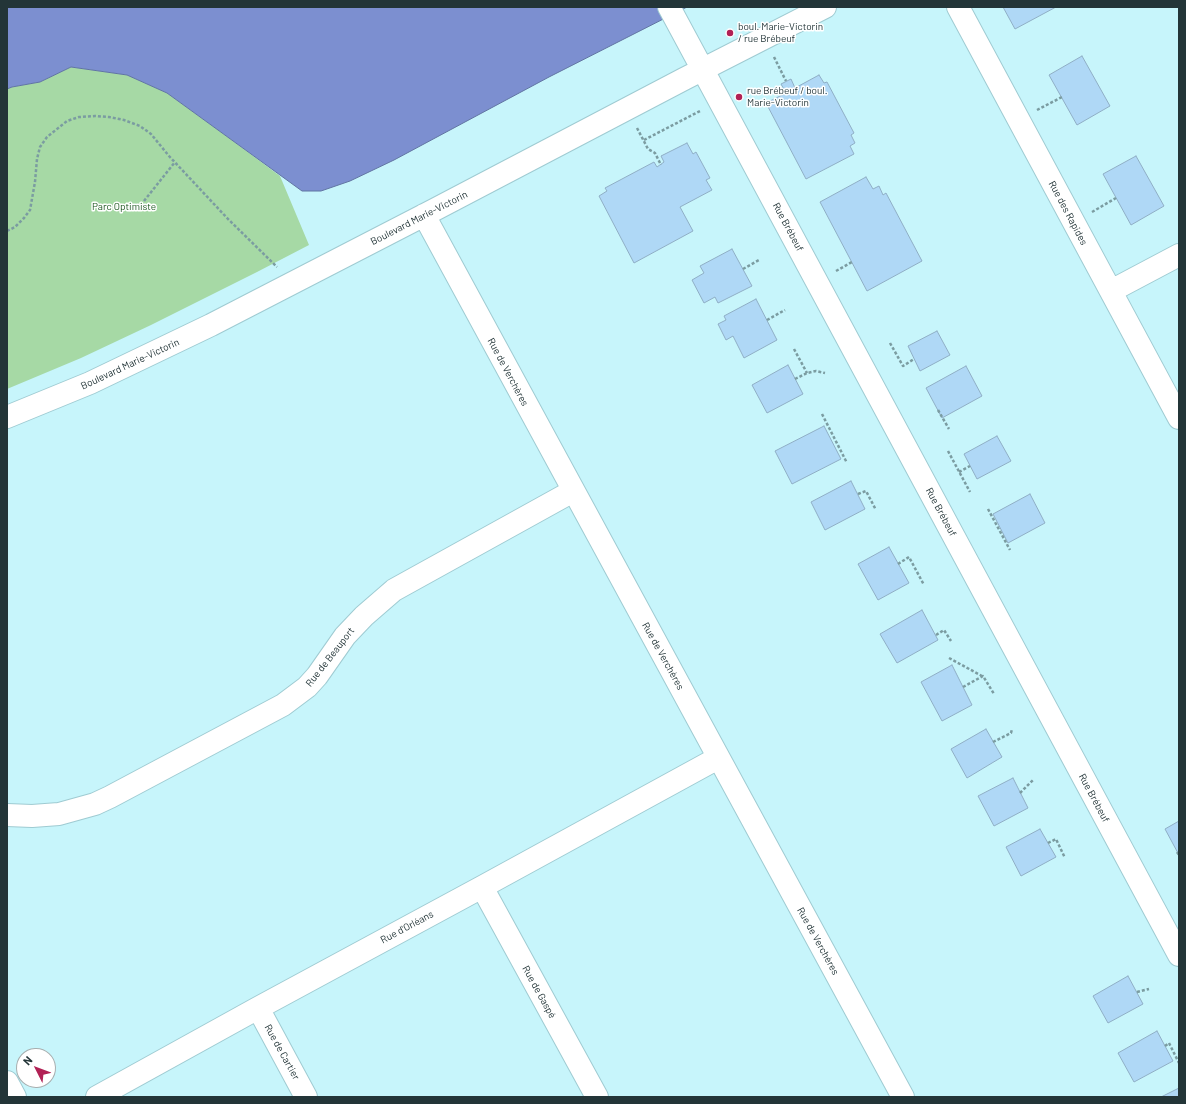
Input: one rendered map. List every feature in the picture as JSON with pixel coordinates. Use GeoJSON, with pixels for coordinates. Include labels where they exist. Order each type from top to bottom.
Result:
{"type":"FeatureCollection","features":[{"type":"Feature","properties":{"kind":"street","name":"Rue Brébeuf"},"geometry":{"type":"LineString","coordinates":[[669,7],[1179,955]]}},
{"type":"Feature","properties":{"kind":"street","name":"Boulevard Marie-Victorin"},"geometry":{"type":"LineString","coordinates":[[7,417],[90,383],[175,343],[825,7]]}},
{"type":"Feature","properties":{"kind":"street","name":"Rue des Rapides"},"geometry":{"type":"LineString","coordinates":[[958,7],[1179,418]]}},
{"type":"Feature","properties":{"kind":"street","name":"Rue de Verchères"},"geometry":{"type":"LineString","coordinates":[[424,215],[903,1097]]}},
{"type":"Feature","properties":{"kind":"street"},"geometry":{"type":"LineString","coordinates":[[1111,292],[1179,255]]}},
{"type":"Feature","properties":{"kind":"street","name":"Rue de Beauport"},"geometry":{"type":"LineString","coordinates":[[7,815],[32,816],[59,814],[95,804],[117,794],[284,705],[312,682],[345,636],[364,616],[394,590],[573,491]]}},
{"type":"Feature","properties":{"kind":"street","name":"Rue d'Orléans"},"geometry":{"type":"LineString","coordinates":[[97,1097],[718,758]]}},
{"type":"Feature","properties":{"kind":"street","name":"Rue de Gaspé"},"geometry":{"type":"LineString","coordinates":[[482,887],[596,1097]]}},
{"type":"Feature","properties":{"kind":"street","name":"Rue de Cartier"},"geometry":{"type":"LineString","coordinates":[[258,1008],[306,1097]]}},
{"type":"Feature","properties":{"kind":"street"},"geometry":{"type":"LineString","coordinates":[[7,1082],[15,1097]]}},
{"type":"Feature","properties":{"kind":"path"},"geometry":{"type":"LineString","coordinates":[[772,53],[786,82]]}},
{"type":"Feature","properties":{"kind":"path"},"geometry":{"type":"LineString","coordinates":[[644,140],[702,110]]}},
{"type":"Feature","properties":{"kind":"path"},"geometry":{"type":"LineString","coordinates":[[7,231],[15,227],[30,210],[37,159],[40,147],[47,137],[67,121],[79,117],[109,117],[124,120],[140,126],[151,134],[228,219],[278,267]]}},
{"type":"Feature","properties":{"kind":"path"},"geometry":{"type":"LineString","coordinates":[[635,124],[648,149],[655,153],[660,165]]}},
{"type":"Feature","properties":{"kind":"path"},"geometry":{"type":"LineString","coordinates":[[144,202],[175,162]]}},
{"type":"Feature","properties":{"kind":"path"},"geometry":{"type":"LineString","coordinates":[[743,269],[759,260]]}},
{"type":"Feature","properties":{"kind":"path"},"geometry":{"type":"LineString","coordinates":[[767,320],[785,310]]}},
{"type":"Feature","properties":{"kind":"path"},"geometry":{"type":"LineString","coordinates":[[890,343],[903,366],[914,359]]}},
{"type":"Feature","properties":{"kind":"path"},"geometry":{"type":"LineString","coordinates":[[794,349],[806,373]]}},
{"type":"Feature","properties":{"kind":"path"},"geometry":{"type":"LineString","coordinates":[[795,379],[806,373],[816,371],[825,374]]}},
{"type":"Feature","properties":{"kind":"path"},"geometry":{"type":"LineString","coordinates":[[938,410],[948,429]]}},
{"type":"Feature","properties":{"kind":"path"},"geometry":{"type":"LineString","coordinates":[[822,414],[847,463]]}},
{"type":"Feature","properties":{"kind":"path"},"geometry":{"type":"LineString","coordinates":[[948,451],[970,492]]}},
{"type":"Feature","properties":{"kind":"path"},"geometry":{"type":"LineString","coordinates":[[959,472],[970,466]]}},
{"type":"Feature","properties":{"kind":"path"},"geometry":{"type":"LineString","coordinates":[[858,494],[866,490],[876,510]]}},
{"type":"Feature","properties":{"kind":"path"},"geometry":{"type":"LineString","coordinates":[[988,509],[1010,550]]}},
{"type":"Feature","properties":{"kind":"path"},"geometry":{"type":"LineString","coordinates":[[898,564],[909,557],[924,585]]}},
{"type":"Feature","properties":{"kind":"path"},"geometry":{"type":"LineString","coordinates":[[936,635],[944,630],[950,641]]}},
{"type":"Feature","properties":{"kind":"path"},"geometry":{"type":"LineString","coordinates":[[949,658],[983,676],[994,694]]}},
{"type":"Feature","properties":{"kind":"path"},"geometry":{"type":"LineString","coordinates":[[963,687],[983,676]]}},
{"type":"Feature","properties":{"kind":"path"},"geometry":{"type":"LineString","coordinates":[[993,742],[1011,733],[1012,729]]}},
{"type":"Feature","properties":{"kind":"path"},"geometry":{"type":"LineString","coordinates":[[1020,793],[1034,779]]}},
{"type":"Feature","properties":{"kind":"path"},"geometry":{"type":"LineString","coordinates":[[1048,843],[1056,839],[1065,858]]}},
{"type":"Feature","properties":{"kind":"path"},"geometry":{"type":"LineString","coordinates":[[1137,992],[1149,989]]}},
{"type":"Feature","properties":{"kind":"path"},"geometry":{"type":"LineString","coordinates":[[1165,1046],[1169,1043],[1179,1063]]}},
{"type":"Feature","properties":{"kind":"green space","name":"Parc Optimiste"},"geometry":{"type":"Polygon","coordinates":[[[71,67],[127,75],[167,93],[280,176],[309,245],[151,325],[81,358],[7,389],[7,89],[40,82],[71,67]]]}},
{"type":"Feature","properties":{"kind":"water"},"geometry":{"type":"Polygon","coordinates":[[[7,7],[687,7],[549,77],[394,160],[350,181],[321,191],[302,191],[167,93],[127,75],[71,67],[40,82],[7,89],[7,7]]]}},
{"type":"Feature","properties":{"kind":"building"},"geometry":{"type":"Polygon","coordinates":[[[1003,7],[1056,7],[1015,29],[1003,7]]]}},
{"type":"Feature","properties":{"kind":"building"},"geometry":{"type":"Polygon","coordinates":[[[1082,56],[1110,106],[1077,125],[1049,75],[1082,56]]]}},
{"type":"Feature","properties":{"kind":"building"},"geometry":{"type":"Polygon","coordinates":[[[819,75],[824,83],[827,82],[854,133],[851,135],[855,143],[850,146],[854,154],[806,179],[766,103],[786,93],[781,84],[791,79],[795,88],[819,75]]]}},
{"type":"Feature","properties":{"kind":"building"},"geometry":{"type":"Polygon","coordinates":[[[687,143],[693,154],[696,152],[710,178],[706,180],[712,190],[680,207],[693,231],[634,263],[599,196],[607,191],[605,188],[654,162],[657,167],[664,162],[661,156],[687,143]]]}},
{"type":"Feature","properties":{"kind":"building"},"geometry":{"type":"Polygon","coordinates":[[[1136,156],[1164,206],[1131,225],[1103,174],[1136,156]]]}},
{"type":"Feature","properties":{"kind":"building"},"geometry":{"type":"Polygon","coordinates":[[[866,177],[873,189],[879,186],[883,195],[886,193],[922,261],[867,291],[820,202],[866,177]]]}},
{"type":"Feature","properties":{"kind":"building"},"geometry":{"type":"Polygon","coordinates":[[[732,249],[752,286],[718,303],[715,297],[704,303],[692,280],[704,273],[700,266],[732,249]]]}},
{"type":"Feature","properties":{"kind":"building"},"geometry":{"type":"Polygon","coordinates":[[[756,299],[777,340],[744,358],[733,336],[726,340],[718,324],[726,320],[724,316],[756,299]]]}},
{"type":"Feature","properties":{"kind":"building"},"geometry":{"type":"Polygon","coordinates":[[[937,331],[950,355],[920,371],[908,346],[937,331]]]}},
{"type":"Feature","properties":{"kind":"building"},"geometry":{"type":"Polygon","coordinates":[[[788,365],[803,394],[767,413],[752,385],[788,365]]]}},
{"type":"Feature","properties":{"kind":"building"},"geometry":{"type":"Polygon","coordinates":[[[966,366],[982,396],[942,418],[926,388],[966,366]]]}},
{"type":"Feature","properties":{"kind":"building"},"geometry":{"type":"Polygon","coordinates":[[[824,426],[841,459],[792,484],[775,451],[824,426]]]}},
{"type":"Feature","properties":{"kind":"building"},"geometry":{"type":"Polygon","coordinates":[[[997,436],[1011,461],[977,479],[964,454],[997,436]]]}},
{"type":"Feature","properties":{"kind":"building"},"geometry":{"type":"Polygon","coordinates":[[[851,481],[865,509],[825,530],[811,502],[851,481]]]}},
{"type":"Feature","properties":{"kind":"building"},"geometry":{"type":"Polygon","coordinates":[[[1030,494],[1045,523],[1008,543],[993,514],[1030,494]]]}},
{"type":"Feature","properties":{"kind":"building"},"geometry":{"type":"Polygon","coordinates":[[[889,547],[909,583],[878,600],[858,564],[889,547]]]}},
{"type":"Feature","properties":{"kind":"building"},"geometry":{"type":"Polygon","coordinates":[[[922,610],[938,640],[897,663],[880,634],[922,610]]]}},
{"type":"Feature","properties":{"kind":"building"},"geometry":{"type":"Polygon","coordinates":[[[952,665],[972,705],[942,721],[921,682],[952,665]]]}},
{"type":"Feature","properties":{"kind":"building"},"geometry":{"type":"Polygon","coordinates":[[[986,729],[1002,757],[967,778],[951,749],[986,729]]]}},
{"type":"Feature","properties":{"kind":"building"},"geometry":{"type":"Polygon","coordinates":[[[1013,778],[1028,808],[994,826],[978,796],[1013,778]]]}},
{"type":"Feature","properties":{"kind":"building"},"geometry":{"type":"Polygon","coordinates":[[[1179,821],[1179,855],[1165,829],[1179,821]]]}},
{"type":"Feature","properties":{"kind":"building"},"geometry":{"type":"Polygon","coordinates":[[[1040,829],[1056,857],[1021,876],[1006,847],[1040,829]]]}},
{"type":"Feature","properties":{"kind":"building"},"geometry":{"type":"Polygon","coordinates":[[[1128,976],[1143,1004],[1108,1023],[1093,996],[1128,976]]]}},
{"type":"Feature","properties":{"kind":"building"},"geometry":{"type":"Polygon","coordinates":[[[1157,1031],[1173,1061],[1134,1082],[1118,1053],[1157,1031]]]}},
{"type":"Feature","properties":{"kind":"building"},"geometry":{"type":"Polygon","coordinates":[[[1179,1088],[1179,1097],[1161,1097],[1179,1088]]]}},
{"type":"Feature","properties":{"kind":"place","name":"boul. Marie-Victorin / rue Brébeuf"},"geometry":{"type":"Point","coordinates":[730,33]}},
{"type":"Feature","properties":{"kind":"place","name":"rue Brébeuf / boul. Marie-Victorin"},"geometry":{"type":"Point","coordinates":[739,97]}}]}
